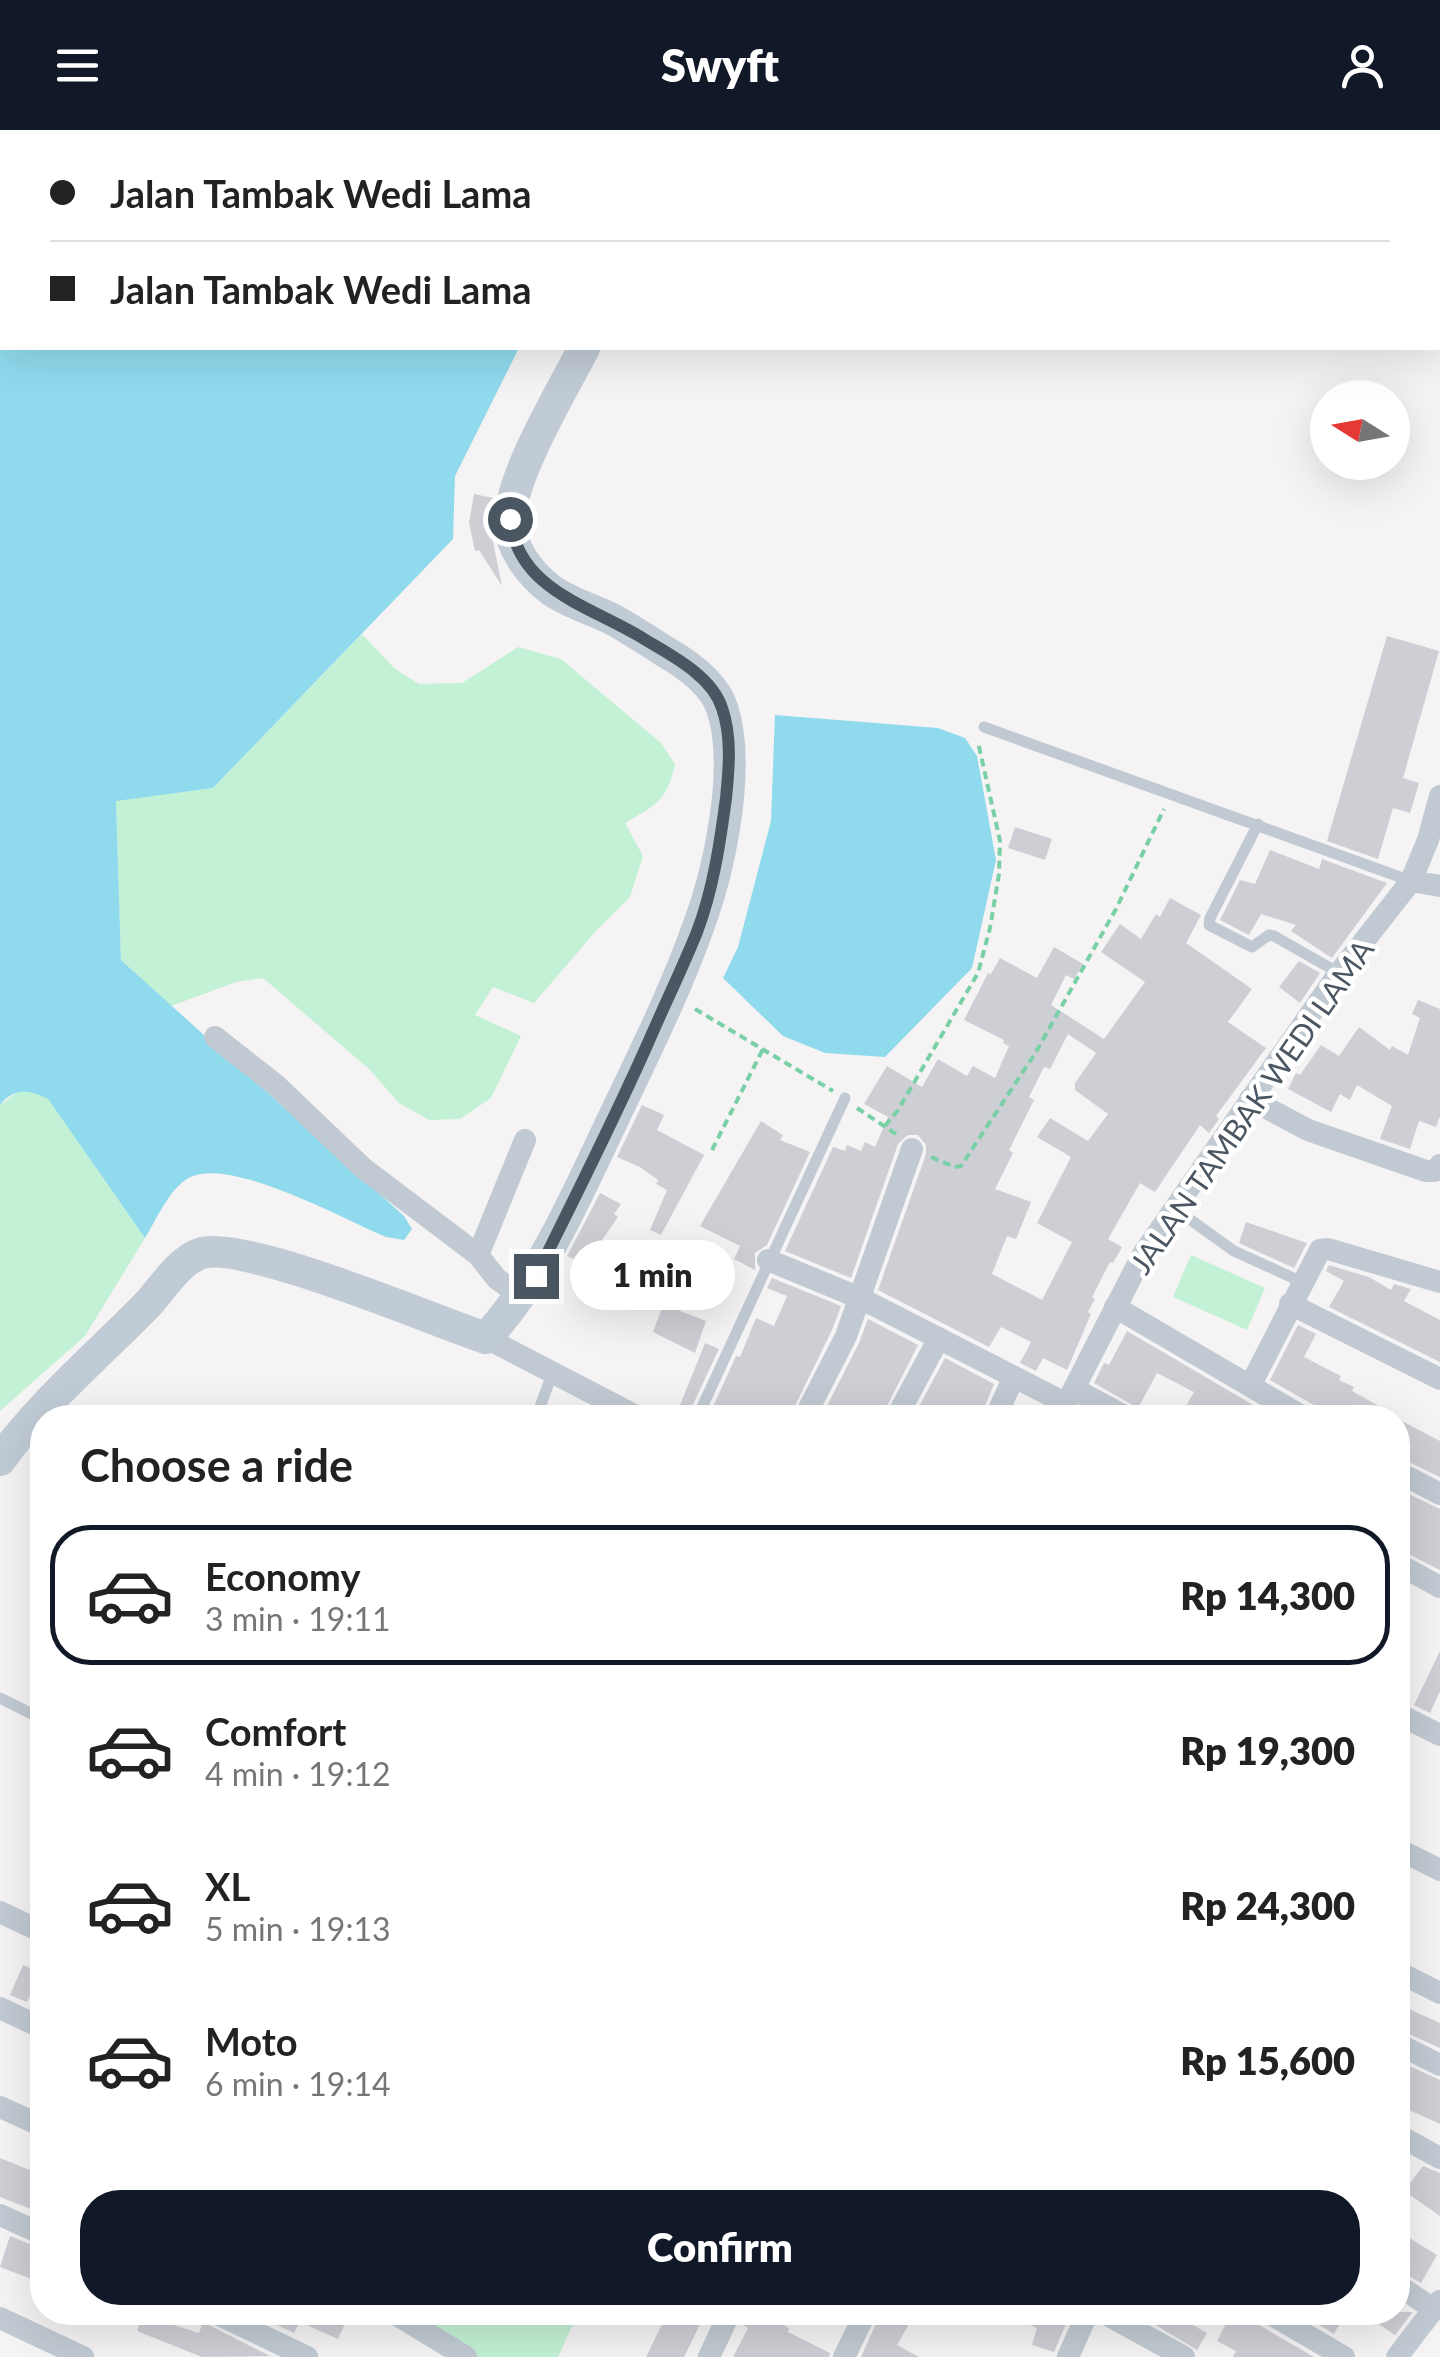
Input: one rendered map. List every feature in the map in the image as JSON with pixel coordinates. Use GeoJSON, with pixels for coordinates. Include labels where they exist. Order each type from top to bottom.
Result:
{"type":"FeatureCollection","features":[{"type":"Feature","properties":{"kind":"street"},"geometry":{"type":"LineString","coordinates":[[486,1338],[536,1276],[670,994],[698,929],[722,826],[729,748],[722,707],[712,689],[678,659],[550,589],[512,540],[510,519],[515,492],[583,350]]}},
{"type":"Feature","properties":{"kind":"street","name":"JALAN TAMBAK WEDI LAMA"},"geometry":{"type":"LineString","coordinates":[[1066,1403],[1143,1254],[1339,973],[1411,881],[1440,796]]}},
{"type":"Feature","properties":{"kind":"street"},"geometry":{"type":"LineString","coordinates":[[1411,881],[1440,886]]}},
{"type":"Feature","properties":{"kind":"street"},"geometry":{"type":"LineString","coordinates":[[215,1037],[276,1086],[398,1198],[478,1256],[497,1280],[521,1296]]}},
{"type":"Feature","properties":{"kind":"street"},"geometry":{"type":"LineString","coordinates":[[1250,1099],[1308,1130],[1426,1171],[1435,1171],[1440,1166]]}},
{"type":"Feature","properties":{"kind":"street"},"geometry":{"type":"LineString","coordinates":[[478,1256],[525,1140]]}},
{"type":"Feature","properties":{"kind":"street"},"geometry":{"type":"LineString","coordinates":[[811,1405],[846,1336],[912,1149]]}},
{"type":"Feature","properties":{"kind":"street"},"geometry":{"type":"LineString","coordinates":[[1250,1386],[1316,1252],[1328,1249],[1440,1282]]}},
{"type":"Feature","properties":{"kind":"street"},"geometry":{"type":"LineString","coordinates":[[48,1405],[181,1267],[203,1253],[226,1252],[286,1266],[486,1338],[614,1405]]}},
{"type":"Feature","properties":{"kind":"street"},"geometry":{"type":"LineString","coordinates":[[768,1260],[860,1298],[1066,1403]]}},
{"type":"Feature","properties":{"kind":"street"},"geometry":{"type":"LineString","coordinates":[[1290,1304],[1440,1379]]}},
{"type":"Feature","properties":{"kind":"street"},"geometry":{"type":"LineString","coordinates":[[1115,1308],[1282,1405]]}},
{"type":"Feature","properties":{"kind":"street"},"geometry":{"type":"LineString","coordinates":[[903,1405],[939,1338]]}},
{"type":"Feature","properties":{"kind":"street"},"geometry":{"type":"LineString","coordinates":[[1001,1405],[1014,1378]]}},
{"type":"Feature","properties":{"kind":"street"},"geometry":{"type":"LineString","coordinates":[[0,1460],[30,1426]]}},
{"type":"Feature","properties":{"kind":"street"},"geometry":{"type":"LineString","coordinates":[[1410,1478],[1440,1494]]}},
{"type":"Feature","properties":{"kind":"street"},"geometry":{"type":"LineString","coordinates":[[1410,1571],[1440,1587]]}},
{"type":"Feature","properties":{"kind":"street"},"geometry":{"type":"LineString","coordinates":[[1410,1720],[1440,1734]]}},
{"type":"Feature","properties":{"kind":"street"},"geometry":{"type":"LineString","coordinates":[[1410,1855],[1440,1870]]}},
{"type":"Feature","properties":{"kind":"street"},"geometry":{"type":"LineString","coordinates":[[0,1912],[30,1926]]}},
{"type":"Feature","properties":{"kind":"street"},"geometry":{"type":"LineString","coordinates":[[1410,1978],[1440,1993]]}},
{"type":"Feature","properties":{"kind":"street"},"geometry":{"type":"LineString","coordinates":[[0,2008],[30,2022]]}},
{"type":"Feature","properties":{"kind":"street"},"geometry":{"type":"LineString","coordinates":[[1410,2050],[1440,2065]]}},
{"type":"Feature","properties":{"kind":"street"},"geometry":{"type":"LineString","coordinates":[[0,2107],[30,2121]]}},
{"type":"Feature","properties":{"kind":"street"},"geometry":{"type":"LineString","coordinates":[[1410,2142],[1440,2158]]}},
{"type":"Feature","properties":{"kind":"street"},"geometry":{"type":"LineString","coordinates":[[0,2215],[30,2229]]}},
{"type":"Feature","properties":{"kind":"street"},"geometry":{"type":"LineString","coordinates":[[1398,2357],[1437,2305],[1410,2290]]}},
{"type":"Feature","properties":{"kind":"street"},"geometry":{"type":"LineString","coordinates":[[0,2318],[83,2357]]}},
{"type":"Feature","properties":{"kind":"street"},"geometry":{"type":"LineString","coordinates":[[240,2325],[306,2357]]}},
{"type":"Feature","properties":{"kind":"street"},"geometry":{"type":"LineString","coordinates":[[413,2325],[466,2357]]}},
{"type":"Feature","properties":{"kind":"street"},"geometry":{"type":"LineString","coordinates":[[709,2357],[724,2325]]}},
{"type":"Feature","properties":{"kind":"street"},"geometry":{"type":"LineString","coordinates":[[844,2357],[860,2325]]}},
{"type":"Feature","properties":{"kind":"street"},"geometry":{"type":"LineString","coordinates":[[1068,2357],[1082,2325]]}},
{"type":"Feature","properties":{"kind":"street"},"geometry":{"type":"LineString","coordinates":[[1120,2325],[1156,2350],[1184,2357]]}},
{"type":"Feature","properties":{"kind":"street"},"geometry":{"type":"LineString","coordinates":[[1289,2325],[1344,2357]]}},
{"type":"Feature","properties":{"kind":"lane"},"geometry":{"type":"LineString","coordinates":[[984,727],[1411,881]]}},
{"type":"Feature","properties":{"kind":"lane"},"geometry":{"type":"LineString","coordinates":[[1258,824],[1210,918],[1210,925],[1252,947],[1269,935],[1274,936],[1339,973]]}},
{"type":"Feature","properties":{"kind":"lane"},"geometry":{"type":"LineString","coordinates":[[703,1405],[844,1098]]}},
{"type":"Feature","properties":{"kind":"lane"},"geometry":{"type":"LineString","coordinates":[[1174,1208],[1234,1251],[1302,1282]]}},
{"type":"Feature","properties":{"kind":"lane"},"geometry":{"type":"LineString","coordinates":[[536,1366],[536,1405]]}},
{"type":"Feature","properties":{"kind":"lane"},"geometry":{"type":"LineString","coordinates":[[0,1698],[30,1713]]}},
{"type":"Feature","properties":{"kind":"path"},"geometry":{"type":"LineString","coordinates":[[670,994],[885,1126],[978,973],[990,928],[1000,841],[977,744],[984,727]]}},
{"type":"Feature","properties":{"kind":"path"},"geometry":{"type":"LineString","coordinates":[[912,1149],[955,1168],[961,1166],[1021,1078],[1107,925],[1172,793]]}},
{"type":"Feature","properties":{"kind":"path"},"geometry":{"type":"LineString","coordinates":[[712,1150],[763,1050]]}},
{"type":"Feature","properties":{"kind":"green space"},"geometry":{"type":"Polygon","coordinates":[[[362,634],[395,669],[419,684],[462,683],[518,647],[561,659],[661,743],[675,764],[659,801],[625,823],[643,856],[630,897],[534,1003],[493,987],[475,1015],[521,1036],[491,1098],[460,1119],[429,1120],[399,1103],[369,1069],[263,978],[236,982],[171,1006],[121,960],[116,800],[213,788],[362,634]]]}},
{"type":"Feature","properties":{"kind":"green space"},"geometry":{"type":"Polygon","coordinates":[[[19,1091],[32,1091],[48,1099],[145,1238],[85,1336],[0,1411],[0,1105],[19,1091]]]}},
{"type":"Feature","properties":{"kind":"green space"},"geometry":{"type":"Polygon","coordinates":[[[1191,1255],[1265,1288],[1247,1330],[1173,1297],[1191,1255]]]}},
{"type":"Feature","properties":{"kind":"green space"},"geometry":{"type":"Polygon","coordinates":[[[412,2325],[573,2325],[558,2357],[466,2357],[412,2325]]]}},
{"type":"Feature","properties":{"kind":"water"},"geometry":{"type":"Polygon","coordinates":[[[0,350],[518,350],[455,476],[453,539],[213,788],[116,801],[121,960],[404,1216],[412,1229],[404,1240],[386,1237],[262,1184],[212,1173],[193,1176],[178,1186],[145,1238],[48,1099],[22,1092],[11,1095],[0,1105],[0,350]]]}},
{"type":"Feature","properties":{"kind":"water"},"geometry":{"type":"Polygon","coordinates":[[[775,715],[938,728],[965,738],[977,756],[996,860],[972,968],[885,1057],[825,1053],[783,1036],[723,978],[738,947],[771,821],[775,715]]]}},
{"type":"Feature","properties":{"kind":"building"},"geometry":{"type":"Polygon","coordinates":[[[474,494],[493,498],[491,532],[502,586],[479,550],[475,551],[469,523],[474,494]]]}},
{"type":"Feature","properties":{"kind":"building"},"geometry":{"type":"Polygon","coordinates":[[[1387,636],[1439,651],[1403,778],[1419,783],[1410,813],[1393,808],[1378,859],[1327,841],[1387,636]]]}},
{"type":"Feature","properties":{"kind":"building"},"geometry":{"type":"Polygon","coordinates":[[[1015,827],[1052,839],[1045,860],[1008,848],[1015,827]]]}},
{"type":"Feature","properties":{"kind":"building"},"geometry":{"type":"Polygon","coordinates":[[[1270,850],[1319,869],[1322,859],[1387,883],[1332,958],[1291,931],[1296,925],[1261,914],[1249,935],[1220,920],[1240,880],[1255,884],[1270,850]]]}},
{"type":"Feature","properties":{"kind":"building"},"geometry":{"type":"Polygon","coordinates":[[[1170,898],[1201,915],[1186,943],[1252,989],[1228,1022],[1266,1048],[1216,1116],[1219,1119],[1209,1133],[1200,1125],[1155,1192],[1140,1183],[1108,1239],[1122,1247],[1092,1297],[1095,1299],[1088,1312],[1091,1314],[1067,1370],[1043,1358],[1036,1371],[1020,1363],[1031,1342],[1001,1327],[989,1347],[878,1290],[926,1154],[926,1145],[918,1135],[908,1135],[898,1144],[851,1278],[785,1251],[833,1147],[845,1151],[847,1145],[861,1151],[865,1142],[875,1147],[888,1117],[864,1104],[887,1066],[922,1087],[938,1059],[967,1076],[973,1066],[995,1078],[1009,1046],[964,1020],[1000,958],[1037,978],[1054,947],[1083,964],[1074,979],[1066,975],[1051,1005],[1104,1039],[1145,982],[1101,952],[1120,924],[1141,939],[1156,914],[1160,917],[1170,898]],[[1068,1034],[1050,1069],[1044,1067],[1029,1097],[1034,1100],[995,1189],[1031,1202],[1016,1239],[1007,1236],[992,1274],[1042,1300],[1072,1242],[1037,1223],[1071,1157],[1037,1137],[1050,1118],[1088,1141],[1108,1114],[1075,1090],[1075,1083],[1096,1053],[1068,1034]]]}},
{"type":"Feature","properties":{"kind":"building"},"geometry":{"type":"Polygon","coordinates":[[[1299,961],[1320,973],[1300,1003],[1279,987],[1299,961]]]}},
{"type":"Feature","properties":{"kind":"building"},"geometry":{"type":"Polygon","coordinates":[[[1418,1000],[1440,1009],[1440,1116],[1436,1127],[1419,1121],[1410,1149],[1380,1139],[1392,1106],[1357,1085],[1350,1100],[1340,1094],[1331,1112],[1288,1089],[1296,1073],[1300,1075],[1321,1045],[1339,1056],[1359,1027],[1390,1050],[1392,1046],[1408,1055],[1420,1018],[1412,1014],[1418,1000]]]}},
{"type":"Feature","properties":{"kind":"building"},"geometry":{"type":"Polygon","coordinates":[[[642,1105],[664,1115],[657,1130],[704,1155],[661,1235],[650,1230],[667,1190],[640,1167],[617,1157],[642,1105]]]}},
{"type":"Feature","properties":{"kind":"building"},"geometry":{"type":"Polygon","coordinates":[[[761,1121],[783,1135],[780,1140],[810,1152],[767,1245],[755,1253],[755,1270],[734,1259],[740,1246],[700,1226],[761,1121]]]}},
{"type":"Feature","properties":{"kind":"building"},"geometry":{"type":"Polygon","coordinates":[[[600,1193],[621,1204],[614,1214],[618,1217],[597,1242],[586,1265],[567,1256],[600,1193]]]}},
{"type":"Feature","properties":{"kind":"building"},"geometry":{"type":"Polygon","coordinates":[[[1246,1222],[1307,1243],[1294,1268],[1239,1243],[1246,1222]]]}},
{"type":"Feature","properties":{"kind":"building"},"geometry":{"type":"Polygon","coordinates":[[[1329,1265],[1369,1277],[1391,1290],[1394,1284],[1411,1289],[1404,1301],[1440,1320],[1440,1362],[1329,1307],[1344,1281],[1326,1271],[1329,1265]]]}},
{"type":"Feature","properties":{"kind":"building"},"geometry":{"type":"Polygon","coordinates":[[[772,1278],[841,1306],[832,1330],[795,1405],[714,1405],[756,1318],[774,1326],[787,1296],[767,1288],[772,1278]]]}},
{"type":"Feature","properties":{"kind":"building"},"geometry":{"type":"Polygon","coordinates":[[[668,1292],[685,1299],[680,1311],[706,1321],[695,1353],[653,1332],[668,1292]]]}},
{"type":"Feature","properties":{"kind":"building"},"geometry":{"type":"Polygon","coordinates":[[[868,1319],[918,1345],[888,1405],[828,1405],[868,1319]]]}},
{"type":"Feature","properties":{"kind":"building"},"geometry":{"type":"Polygon","coordinates":[[[1298,1325],[1316,1334],[1304,1357],[1341,1376],[1339,1380],[1354,1387],[1352,1391],[1377,1405],[1314,1405],[1270,1380],[1298,1325]]]}},
{"type":"Feature","properties":{"kind":"building"},"geometry":{"type":"Polygon","coordinates":[[[1127,1331],[1252,1405],[1186,1405],[1194,1392],[1157,1373],[1140,1405],[1133,1405],[1094,1383],[1104,1363],[1109,1365],[1127,1331]]]}},
{"type":"Feature","properties":{"kind":"building"},"geometry":{"type":"Polygon","coordinates":[[[705,1343],[719,1349],[693,1405],[680,1405],[705,1343]]]}},
{"type":"Feature","properties":{"kind":"building"},"geometry":{"type":"Polygon","coordinates":[[[945,1358],[994,1384],[985,1405],[920,1405],[945,1358]]]}},
{"type":"Feature","properties":{"kind":"building"},"geometry":{"type":"Polygon","coordinates":[[[1410,1425],[1440,1441],[1440,1477],[1410,1463],[1410,1425]]]}},
{"type":"Feature","properties":{"kind":"building"},"geometry":{"type":"Polygon","coordinates":[[[1410,1495],[1440,1509],[1440,1570],[1410,1555],[1410,1495]]]}},
{"type":"Feature","properties":{"kind":"building"},"geometry":{"type":"Polygon","coordinates":[[[1440,1651],[1440,1691],[1430,1713],[1414,1705],[1440,1651]]]}},
{"type":"Feature","properties":{"kind":"building"},"geometry":{"type":"Polygon","coordinates":[[[23,1965],[30,1968],[27,2002],[10,1995],[23,1965]]]}},
{"type":"Feature","properties":{"kind":"building"},"geometry":{"type":"Polygon","coordinates":[[[1410,2009],[1440,2023],[1440,2048],[1410,2034],[1410,2009]]]}},
{"type":"Feature","properties":{"kind":"building"},"geometry":{"type":"Polygon","coordinates":[[[1410,2066],[1440,2080],[1440,2124],[1410,2110],[1410,2066]]]}},
{"type":"Feature","properties":{"kind":"building"},"geometry":{"type":"Polygon","coordinates":[[[0,2158],[30,2170],[30,2209],[0,2197],[0,2158]]]}},
{"type":"Feature","properties":{"kind":"building"},"geometry":{"type":"Polygon","coordinates":[[[1423,2166],[1440,2173],[1440,2216],[1410,2195],[1410,2183],[1423,2166]]]}},
{"type":"Feature","properties":{"kind":"building"},"geometry":{"type":"Polygon","coordinates":[[[10,2236],[30,2244],[30,2278],[0,2267],[10,2236]]]}},
{"type":"Feature","properties":{"kind":"building"},"geometry":{"type":"Polygon","coordinates":[[[1410,2238],[1437,2255],[1421,2283],[1410,2277],[1410,2238]]]}},
{"type":"Feature","properties":{"kind":"building"},"geometry":{"type":"Polygon","coordinates":[[[139,2325],[174,2325],[199,2333],[202,2325],[209,2325],[270,2356],[202,2357],[137,2331],[139,2325]]]}},
{"type":"Feature","properties":{"kind":"building"},"geometry":{"type":"Polygon","coordinates":[[[277,2325],[298,2325],[294,2333],[277,2325]]]}},
{"type":"Feature","properties":{"kind":"building"},"geometry":{"type":"Polygon","coordinates":[[[307,2325],[344,2325],[338,2339],[307,2325]]]}},
{"type":"Feature","properties":{"kind":"building"},"geometry":{"type":"Polygon","coordinates":[[[662,2325],[700,2325],[684,2357],[646,2357],[662,2325]]]}},
{"type":"Feature","properties":{"kind":"building"},"geometry":{"type":"Polygon","coordinates":[[[743,2325],[784,2325],[788,2332],[830,2353],[829,2357],[733,2357],[748,2328],[743,2325]]]}},
{"type":"Feature","properties":{"kind":"building"},"geometry":{"type":"Polygon","coordinates":[[[875,2325],[909,2325],[897,2345],[919,2357],[861,2357],[875,2325]]]}},
{"type":"Feature","properties":{"kind":"building"},"geometry":{"type":"Polygon","coordinates":[[[1030,2325],[1065,2325],[1054,2352],[1032,2345],[1037,2328],[1030,2325]]]}},
{"type":"Feature","properties":{"kind":"building"},"geometry":{"type":"Polygon","coordinates":[[[1156,2325],[1193,2325],[1207,2333],[1197,2350],[1156,2325]]]}},
{"type":"Feature","properties":{"kind":"building"},"geometry":{"type":"Polygon","coordinates":[[[1225,2325],[1259,2325],[1314,2357],[1233,2357],[1236,2351],[1217,2341],[1225,2325]]]}},
{"type":"Feature","properties":{"kind":"building"},"geometry":{"type":"Polygon","coordinates":[[[1319,2325],[1339,2325],[1334,2334],[1319,2325]]]}},
{"type":"Feature","properties":{"kind":"building"},"geometry":{"type":"Polygon","coordinates":[[[1380,2325],[1403,2325],[1395,2335],[1380,2325]]]}},
{"type":"Feature","properties":{"kind":"route"},"geometry":{"type":"LineString","coordinates":[[510,519],[512,540],[521,556],[550,589],[678,659],[712,689],[722,707],[729,748],[722,826],[698,929],[614,1117],[536,1276]]}}]}
